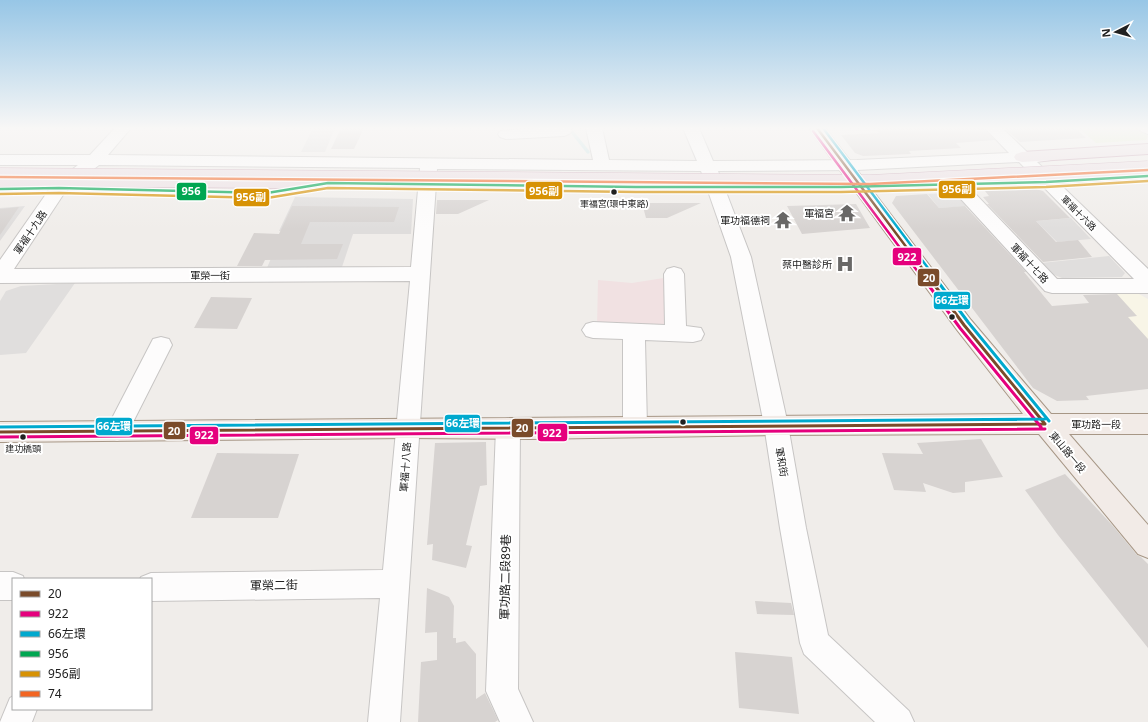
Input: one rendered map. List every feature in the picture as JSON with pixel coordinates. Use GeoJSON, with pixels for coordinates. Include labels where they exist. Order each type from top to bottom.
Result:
{"type":"FeatureCollection","features":[{"type":"Feature","properties":{"kind":"highway"},"geometry":{"type":"LineString","coordinates":[[0,166],[889,173],[1114,162]]}},
{"type":"Feature","properties":{"kind":"highway"},"geometry":{"type":"LineString","coordinates":[[0,185],[763,191],[1148,170]]}},
{"type":"Feature","properties":{"kind":"highway"},"geometry":{"type":"LineString","coordinates":[[0,177],[866,186]]}},
{"type":"Feature","properties":{"kind":"main road","name":"東山路一段"},"geometry":{"type":"LineString","coordinates":[[842,162],[866,186],[964,325],[1045,424],[1148,545]]}},
{"type":"Feature","properties":{"kind":"main road","name":"軍功路一段"},"geometry":{"type":"LineString","coordinates":[[0,432],[776,425],[1148,424]]}},
{"type":"Feature","properties":{"kind":"street","name":"軍福十九路"},"geometry":{"type":"LineString","coordinates":[[0,275],[64,184],[93,162]]}},
{"type":"Feature","properties":{"kind":"street"},"geometry":{"type":"LineString","coordinates":[[135,162],[717,188],[958,186],[1148,176]]}},
{"type":"Feature","properties":{"kind":"street"},"geometry":{"type":"LineString","coordinates":[[601,162],[602,166]]}},
{"type":"Feature","properties":{"kind":"street","name":"軍和街"},"geometry":{"type":"LineString","coordinates":[[705,162],[717,188],[741,257],[776,425],[793,528],[815,643],[898,722]]}},
{"type":"Feature","properties":{"kind":"street"},"geometry":{"type":"LineString","coordinates":[[0,181],[64,184],[428,174],[512,165],[845,165],[941,162]]}},
{"type":"Feature","properties":{"kind":"street","name":"軍福十六路"},"geometry":{"type":"LineString","coordinates":[[1027,162],[1148,281]]}},
{"type":"Feature","properties":{"kind":"street","name":"軍福十八路"},"geometry":{"type":"LineString","coordinates":[[384,722],[428,174]]}},
{"type":"Feature","properties":{"kind":"street","name":"軍福十七路"},"geometry":{"type":"LineString","coordinates":[[958,186],[1052,286],[1148,286]]}},
{"type":"Feature","properties":{"kind":"street","name":"軍榮一街"},"geometry":{"type":"LineString","coordinates":[[0,275],[420,274]]}},
{"type":"Feature","properties":{"kind":"street"},"geometry":{"type":"LineString","coordinates":[[593,330],[685,334],[674,274]]}},
{"type":"Feature","properties":{"kind":"street"},"geometry":{"type":"LineString","coordinates":[[634,332],[635,427]]}},
{"type":"Feature","properties":{"kind":"street"},"geometry":{"type":"LineString","coordinates":[[117,431],[161,345]]}},
{"type":"Feature","properties":{"kind":"street","name":"軍功路二段89巷"},"geometry":{"type":"LineString","coordinates":[[508,428],[502,691],[517,722]]}},
{"type":"Feature","properties":{"kind":"street","name":"軍榮二街"},"geometry":{"type":"LineString","coordinates":[[152,587],[396,584]]}},
{"type":"Feature","properties":{"kind":"street"},"geometry":{"type":"LineString","coordinates":[[0,586],[12,586]]}},
{"type":"Feature","properties":{"kind":"street"},"geometry":{"type":"LineString","coordinates":[[16,722],[21,710]]}},
{"type":"Feature","properties":{"kind":"shaded area"},"geometry":{"type":"Polygon","coordinates":[[[952,193],[959,195],[969,206],[939,208],[928,194],[952,193]]]}},
{"type":"Feature","properties":{"kind":"shaded area"},"geometry":{"type":"Polygon","coordinates":[[[295,197],[413,199],[411,234],[353,234],[341,270],[266,270],[283,231],[279,231],[295,197]]]}},
{"type":"Feature","properties":{"kind":"shaded area"},"geometry":{"type":"Polygon","coordinates":[[[25,206],[0,241],[0,208],[25,206]]]}},
{"type":"Feature","properties":{"kind":"shaded area"},"geometry":{"type":"Polygon","coordinates":[[[1071,218],[1091,239],[1057,242],[1036,221],[1071,218]]]}},
{"type":"Feature","properties":{"kind":"shaded area"},"geometry":{"type":"Polygon","coordinates":[[[1109,256],[1125,273],[1122,277],[1062,278],[1052,274],[1041,263],[1109,256]]]}},
{"type":"Feature","properties":{"kind":"shaded area"},"geometry":{"type":"Polygon","coordinates":[[[670,277],[671,331],[597,327],[598,280],[632,283],[670,277]]]}},
{"type":"Feature","properties":{"kind":"shaded area"},"geometry":{"type":"Polygon","coordinates":[[[75,283],[26,353],[0,355],[0,301],[6,291],[21,286],[75,283]]]}},
{"type":"Feature","properties":{"kind":"shaded area"},"geometry":{"type":"Polygon","coordinates":[[[1117,294],[1139,294],[1148,299],[1148,385],[1104,319],[1117,294]]]}},
{"type":"Feature","properties":{"kind":"building"},"geometry":{"type":"Polygon","coordinates":[[[1032,188],[1043,191],[1070,218],[1036,221],[1056,242],[1078,240],[1092,257],[1043,262],[987,204],[989,204],[983,197],[989,196],[985,191],[1032,188]]]}},
{"type":"Feature","properties":{"kind":"building"},"geometry":{"type":"Polygon","coordinates":[[[927,194],[939,208],[965,206],[1026,272],[1024,272],[1052,306],[1089,303],[1083,295],[1117,294],[1137,316],[1128,317],[1148,339],[1148,389],[1086,396],[1089,400],[1057,401],[1033,388],[892,203],[896,196],[927,194]]]}},
{"type":"Feature","properties":{"kind":"building"},"geometry":{"type":"Polygon","coordinates":[[[437,200],[489,200],[458,214],[436,214],[437,200]]]}},
{"type":"Feature","properties":{"kind":"building"},"geometry":{"type":"Polygon","coordinates":[[[642,203],[701,203],[667,218],[646,218],[642,203]]]}},
{"type":"Feature","properties":{"kind":"building"},"geometry":{"type":"Polygon","coordinates":[[[856,204],[870,228],[802,234],[787,206],[856,204]]]}},
{"type":"Feature","properties":{"kind":"building"},"geometry":{"type":"Polygon","coordinates":[[[292,206],[399,207],[394,222],[310,222],[301,244],[343,244],[337,259],[265,260],[262,266],[237,266],[254,233],[279,234],[292,206]]]}},
{"type":"Feature","properties":{"kind":"building"},"geometry":{"type":"Polygon","coordinates":[[[19,207],[0,235],[0,209],[19,207]]]}},
{"type":"Feature","properties":{"kind":"building"},"geometry":{"type":"Polygon","coordinates":[[[211,297],[252,298],[237,329],[194,328],[211,297]]]}},
{"type":"Feature","properties":{"kind":"building"},"geometry":{"type":"Polygon","coordinates":[[[981,439],[1003,477],[965,482],[965,492],[953,493],[923,483],[926,492],[894,490],[882,453],[923,454],[917,443],[981,439]]]}},
{"type":"Feature","properties":{"kind":"building"},"geometry":{"type":"Polygon","coordinates":[[[486,442],[487,485],[480,486],[466,545],[472,546],[466,568],[432,560],[433,544],[427,545],[435,443],[486,442]]]}},
{"type":"Feature","properties":{"kind":"building"},"geometry":{"type":"Polygon","coordinates":[[[217,453],[299,454],[278,518],[191,518],[217,453]]]}},
{"type":"Feature","properties":{"kind":"building"},"geometry":{"type":"Polygon","coordinates":[[[1065,474],[1113,526],[1137,555],[1148,564],[1148,648],[1058,535],[1025,490],[1065,474]]]}},
{"type":"Feature","properties":{"kind":"building"},"geometry":{"type":"Polygon","coordinates":[[[427,588],[449,597],[454,606],[453,638],[456,638],[456,643],[465,641],[476,654],[476,699],[485,693],[498,720],[495,722],[418,722],[421,662],[437,660],[437,632],[425,633],[427,588]]]}},
{"type":"Feature","properties":{"kind":"building"},"geometry":{"type":"Polygon","coordinates":[[[755,601],[791,603],[794,615],[757,614],[755,601]]]}},
{"type":"Feature","properties":{"kind":"building"},"geometry":{"type":"Polygon","coordinates":[[[735,652],[792,657],[799,714],[739,708],[735,652]]]}},
{"type":"Feature","properties":{"kind":"transit line","name":"922"},"geometry":{"type":"LineString","coordinates":[[836,162],[960,328],[1041,427]]}},
{"type":"Feature","properties":{"kind":"transit line","name":"20"},"geometry":{"type":"LineString","coordinates":[[842,162],[964,325],[1045,424]]}},
{"type":"Feature","properties":{"kind":"transit line","name":"66左環"},"geometry":{"type":"LineString","coordinates":[[848,162],[968,322],[1049,421]]}},
{"type":"Feature","properties":{"kind":"transit line","name":"74"},"geometry":{"type":"LineString","coordinates":[[0,177],[870,184],[1148,170]]}},
{"type":"Feature","properties":{"kind":"transit line","name":"956"},"geometry":{"type":"LineString","coordinates":[[0,189],[59,188],[267,193],[328,183],[636,187],[841,187],[1046,182],[1148,176]]}},
{"type":"Feature","properties":{"kind":"transit line","name":"956副"},"geometry":{"type":"LineString","coordinates":[[0,194],[59,193],[267,198],[328,188],[636,192],[841,192],[1046,187],[1148,181]]}},
{"type":"Feature","properties":{"kind":"transit line","name":"66左環"},"geometry":{"type":"LineString","coordinates":[[0,427],[1045,419]]}},
{"type":"Feature","properties":{"kind":"transit line","name":"20"},"geometry":{"type":"LineString","coordinates":[[0,432],[1045,424]]}},
{"type":"Feature","properties":{"kind":"transit line","name":"922"},"geometry":{"type":"LineString","coordinates":[[0,437],[1045,429]]}},
{"type":"Feature","properties":{"kind":"place","name":"軍福宮(環中東路)"},"geometry":{"type":"Point","coordinates":[614,192]}},
{"type":"Feature","properties":{"kind":"place","name":"軍福宮"},"geometry":{"type":"Point","coordinates":[847,213]}},
{"type":"Feature","properties":{"kind":"place","name":"軍功福德祠"},"geometry":{"type":"Point","coordinates":[783,220]}},
{"type":"Feature","properties":{"kind":"place","name":"蔡中醫診所"},"geometry":{"type":"Point","coordinates":[845,264]}},
{"type":"Feature","properties":{"kind":"place","name":"建功橋頭"},"geometry":{"type":"Point","coordinates":[23,437]}}]}
